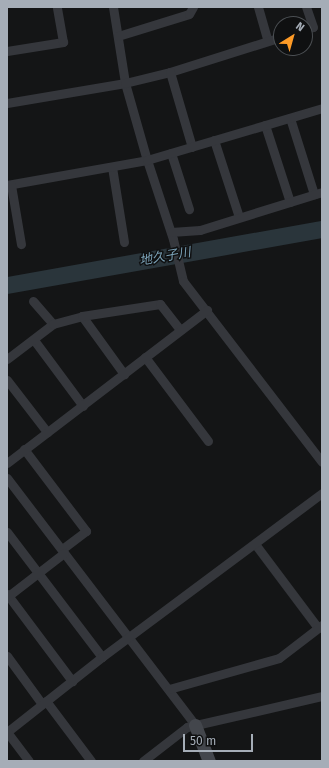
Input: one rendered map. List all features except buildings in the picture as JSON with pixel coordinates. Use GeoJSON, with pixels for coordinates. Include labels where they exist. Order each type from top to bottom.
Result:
{"type":"FeatureCollection","features":[{"type":"Feature","properties":{"kind":"street"},"geometry":{"type":"LineString","coordinates":[[7,51],[63,42],[57,7]]}},
{"type":"Feature","properties":{"kind":"street"},"geometry":{"type":"LineString","coordinates":[[113,7],[125,83],[147,160],[172,236],[183,281],[207,310],[322,462]]}},
{"type":"Feature","properties":{"kind":"street"},"geometry":{"type":"LineString","coordinates":[[118,36],[190,14],[192,7]]}},
{"type":"Feature","properties":{"kind":"street"},"geometry":{"type":"LineString","coordinates":[[258,7],[268,41]]}},
{"type":"Feature","properties":{"kind":"street"},"geometry":{"type":"LineString","coordinates":[[7,103],[125,83],[170,72],[273,39]]}},
{"type":"Feature","properties":{"kind":"street"},"geometry":{"type":"LineString","coordinates":[[170,72],[192,147]]}},
{"type":"Feature","properties":{"kind":"street"},"geometry":{"type":"LineString","coordinates":[[21,244],[9,185],[147,160],[322,108]]}},
{"type":"Feature","properties":{"kind":"street"},"geometry":{"type":"LineString","coordinates":[[172,236],[200,230],[318,193],[290,118]]}},
{"type":"Feature","properties":{"kind":"street"},"geometry":{"type":"LineString","coordinates":[[265,125],[290,202]]}},
{"type":"Feature","properties":{"kind":"street"},"geometry":{"type":"LineString","coordinates":[[214,140],[239,218]]}},
{"type":"Feature","properties":{"kind":"street"},"geometry":{"type":"LineString","coordinates":[[171,153],[189,209]]}},
{"type":"Feature","properties":{"kind":"street"},"geometry":{"type":"LineString","coordinates":[[112,167],[124,242]]}},
{"type":"Feature","properties":{"kind":"street"},"geometry":{"type":"LineString","coordinates":[[33,301],[53,324]]}},
{"type":"Feature","properties":{"kind":"street"},"geometry":{"type":"LineString","coordinates":[[7,359],[34,340],[53,324],[82,316],[160,304],[180,330]]}},
{"type":"Feature","properties":{"kind":"street"},"geometry":{"type":"LineString","coordinates":[[7,463],[207,310]]}},
{"type":"Feature","properties":{"kind":"street"},"geometry":{"type":"LineString","coordinates":[[82,316],[124,374]]}},
{"type":"Feature","properties":{"kind":"street"},"geometry":{"type":"LineString","coordinates":[[34,340],[83,406]]}},
{"type":"Feature","properties":{"kind":"street"},"geometry":{"type":"LineString","coordinates":[[145,357],[208,441]]}},
{"type":"Feature","properties":{"kind":"street"},"geometry":{"type":"LineString","coordinates":[[7,380],[47,432]]}},
{"type":"Feature","properties":{"kind":"street"},"geometry":{"type":"LineString","coordinates":[[24,449],[86,531],[38,573],[7,596],[72,681]]}},
{"type":"Feature","properties":{"kind":"street"},"geometry":{"type":"LineString","coordinates":[[7,478],[195,725],[208,761]]}},
{"type":"Feature","properties":{"kind":"street"},"geometry":{"type":"LineString","coordinates":[[29,761],[7,732],[102,657],[322,493]]}},
{"type":"Feature","properties":{"kind":"street"},"geometry":{"type":"LineString","coordinates":[[7,532],[102,657]]}},
{"type":"Feature","properties":{"kind":"street"},"geometry":{"type":"LineString","coordinates":[[169,689],[279,658],[320,626],[255,544]]}},
{"type":"Feature","properties":{"kind":"street"},"geometry":{"type":"LineString","coordinates":[[7,656],[91,761]]}},
{"type":"Feature","properties":{"kind":"street"},"geometry":{"type":"LineString","coordinates":[[143,761],[187,727],[322,696]]}},
{"type":"Feature","properties":{"kind":"waterway","name":"地久子川"},"geometry":{"type":"LineString","coordinates":[[7,285],[322,229]]}}]}
